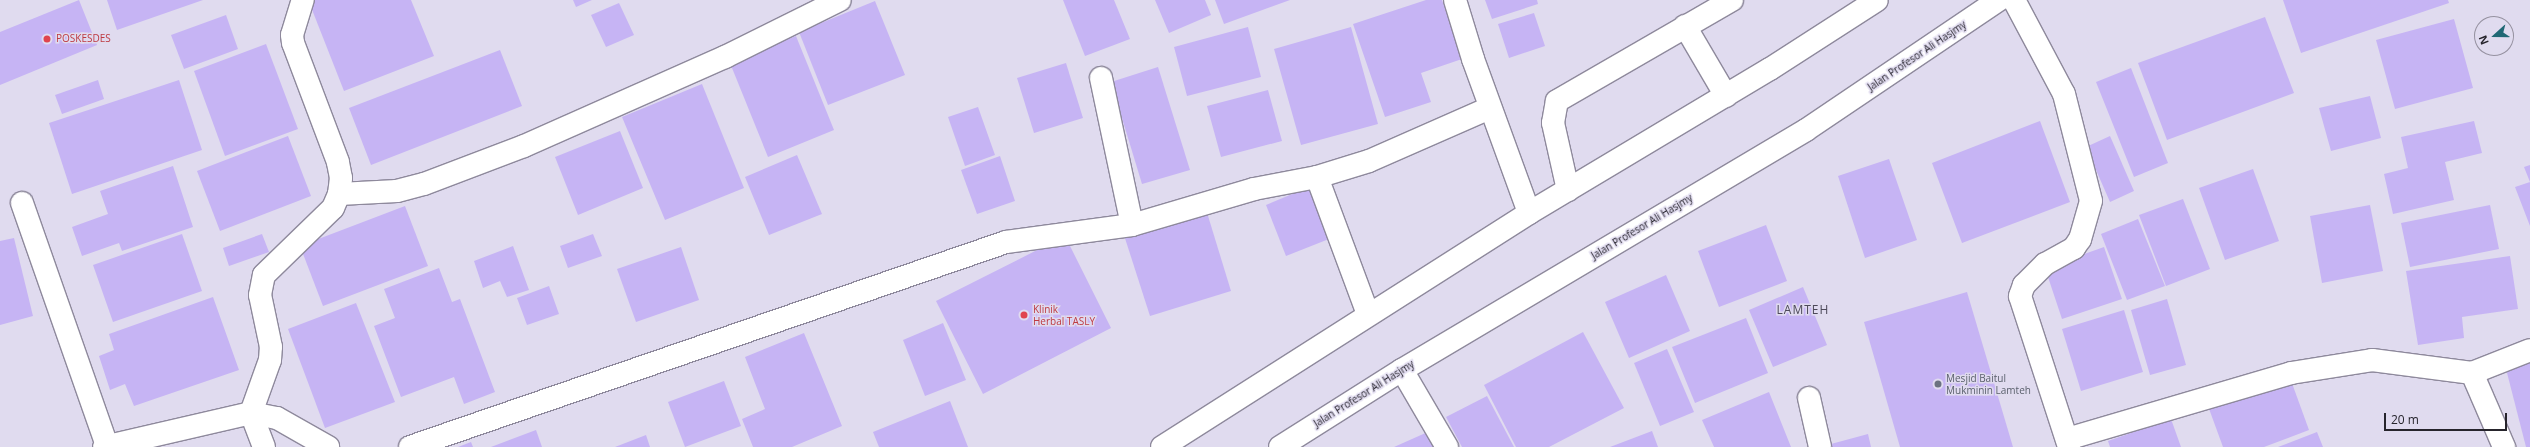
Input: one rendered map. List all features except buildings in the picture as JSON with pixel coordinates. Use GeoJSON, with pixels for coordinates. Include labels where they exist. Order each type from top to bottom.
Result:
{"type":"FeatureCollection","features":[{"type":"Feature","properties":{"kind":"street"},"geometry":{"type":"LineString","coordinates":[[264,447],[251,413],[270,360],[271,347],[260,295],[264,276],[271,265],[322,220],[333,208],[340,194],[341,178],[338,162],[293,43],[292,35],[303,0]]}},
{"type":"Feature","properties":{"kind":"street"},"geometry":{"type":"LineString","coordinates":[[340,194],[375,193],[418,186],[517,148],[725,57],[840,0]]}},
{"type":"Feature","properties":{"kind":"street"},"geometry":{"type":"LineString","coordinates":[[1455,0],[1490,108],[1528,213]]}},
{"type":"Feature","properties":{"kind":"street"},"geometry":{"type":"LineString","coordinates":[[1568,190],[1554,123],[1557,101],[1732,0]]}},
{"type":"Feature","properties":{"kind":"street"},"geometry":{"type":"LineString","coordinates":[[1162,447],[1528,213],[1726,96],[1877,0]]}},
{"type":"Feature","properties":{"kind":"street","name":"Jalan Profesor Ali Hasjmy"},"geometry":{"type":"LineString","coordinates":[[1280,447],[1402,370],[1806,130],[1999,0]]}},
{"type":"Feature","properties":{"kind":"street"},"geometry":{"type":"LineString","coordinates":[[2014,0],[2064,94],[2091,201],[2080,239],[2074,248],[2046,264],[2024,285],[2020,296],[2068,443],[2291,373],[2372,360],[2472,373],[2530,350]]}},
{"type":"Feature","properties":{"kind":"street"},"geometry":{"type":"LineString","coordinates":[[1685,26],[1726,96]]}},
{"type":"Feature","properties":{"kind":"street"},"geometry":{"type":"LineString","coordinates":[[1101,78],[1132,225]]}},
{"type":"Feature","properties":{"kind":"street"},"geometry":{"type":"LineString","coordinates":[[410,447],[1006,242],[1132,225],[1254,189],[1317,177],[1369,162],[1490,108]]}},
{"type":"Feature","properties":{"kind":"street"},"geometry":{"type":"LineString","coordinates":[[1317,177],[1368,314]]}},
{"type":"Feature","properties":{"kind":"street"},"geometry":{"type":"LineString","coordinates":[[22,203],[105,446],[251,413],[278,418],[328,447]]}},
{"type":"Feature","properties":{"kind":"street"},"geometry":{"type":"LineString","coordinates":[[1402,370],[1447,447]]}},
{"type":"Feature","properties":{"kind":"street"},"geometry":{"type":"LineString","coordinates":[[2472,373],[2504,447]]}},
{"type":"Feature","properties":{"kind":"street"},"geometry":{"type":"LineString","coordinates":[[1809,398],[1820,447]]}},
{"type":"Feature","properties":{"kind":"place","name":"POSKESDES"},"geometry":{"type":"Point","coordinates":[47,39]}},
{"type":"Feature","properties":{"kind":"place","name":"Klinik Herbal TASLY"},"geometry":{"type":"Point","coordinates":[1024,315]}},
{"type":"Feature","properties":{"kind":"place","name":"Mesjid Baitul Mukminin Lamteh"},"geometry":{"type":"Point","coordinates":[1938,384]}},
{"type":"Feature","properties":{"kind":"district","name":"LAMTEH"},"geometry":{"type":"Point","coordinates":[1803,310]}}]}
